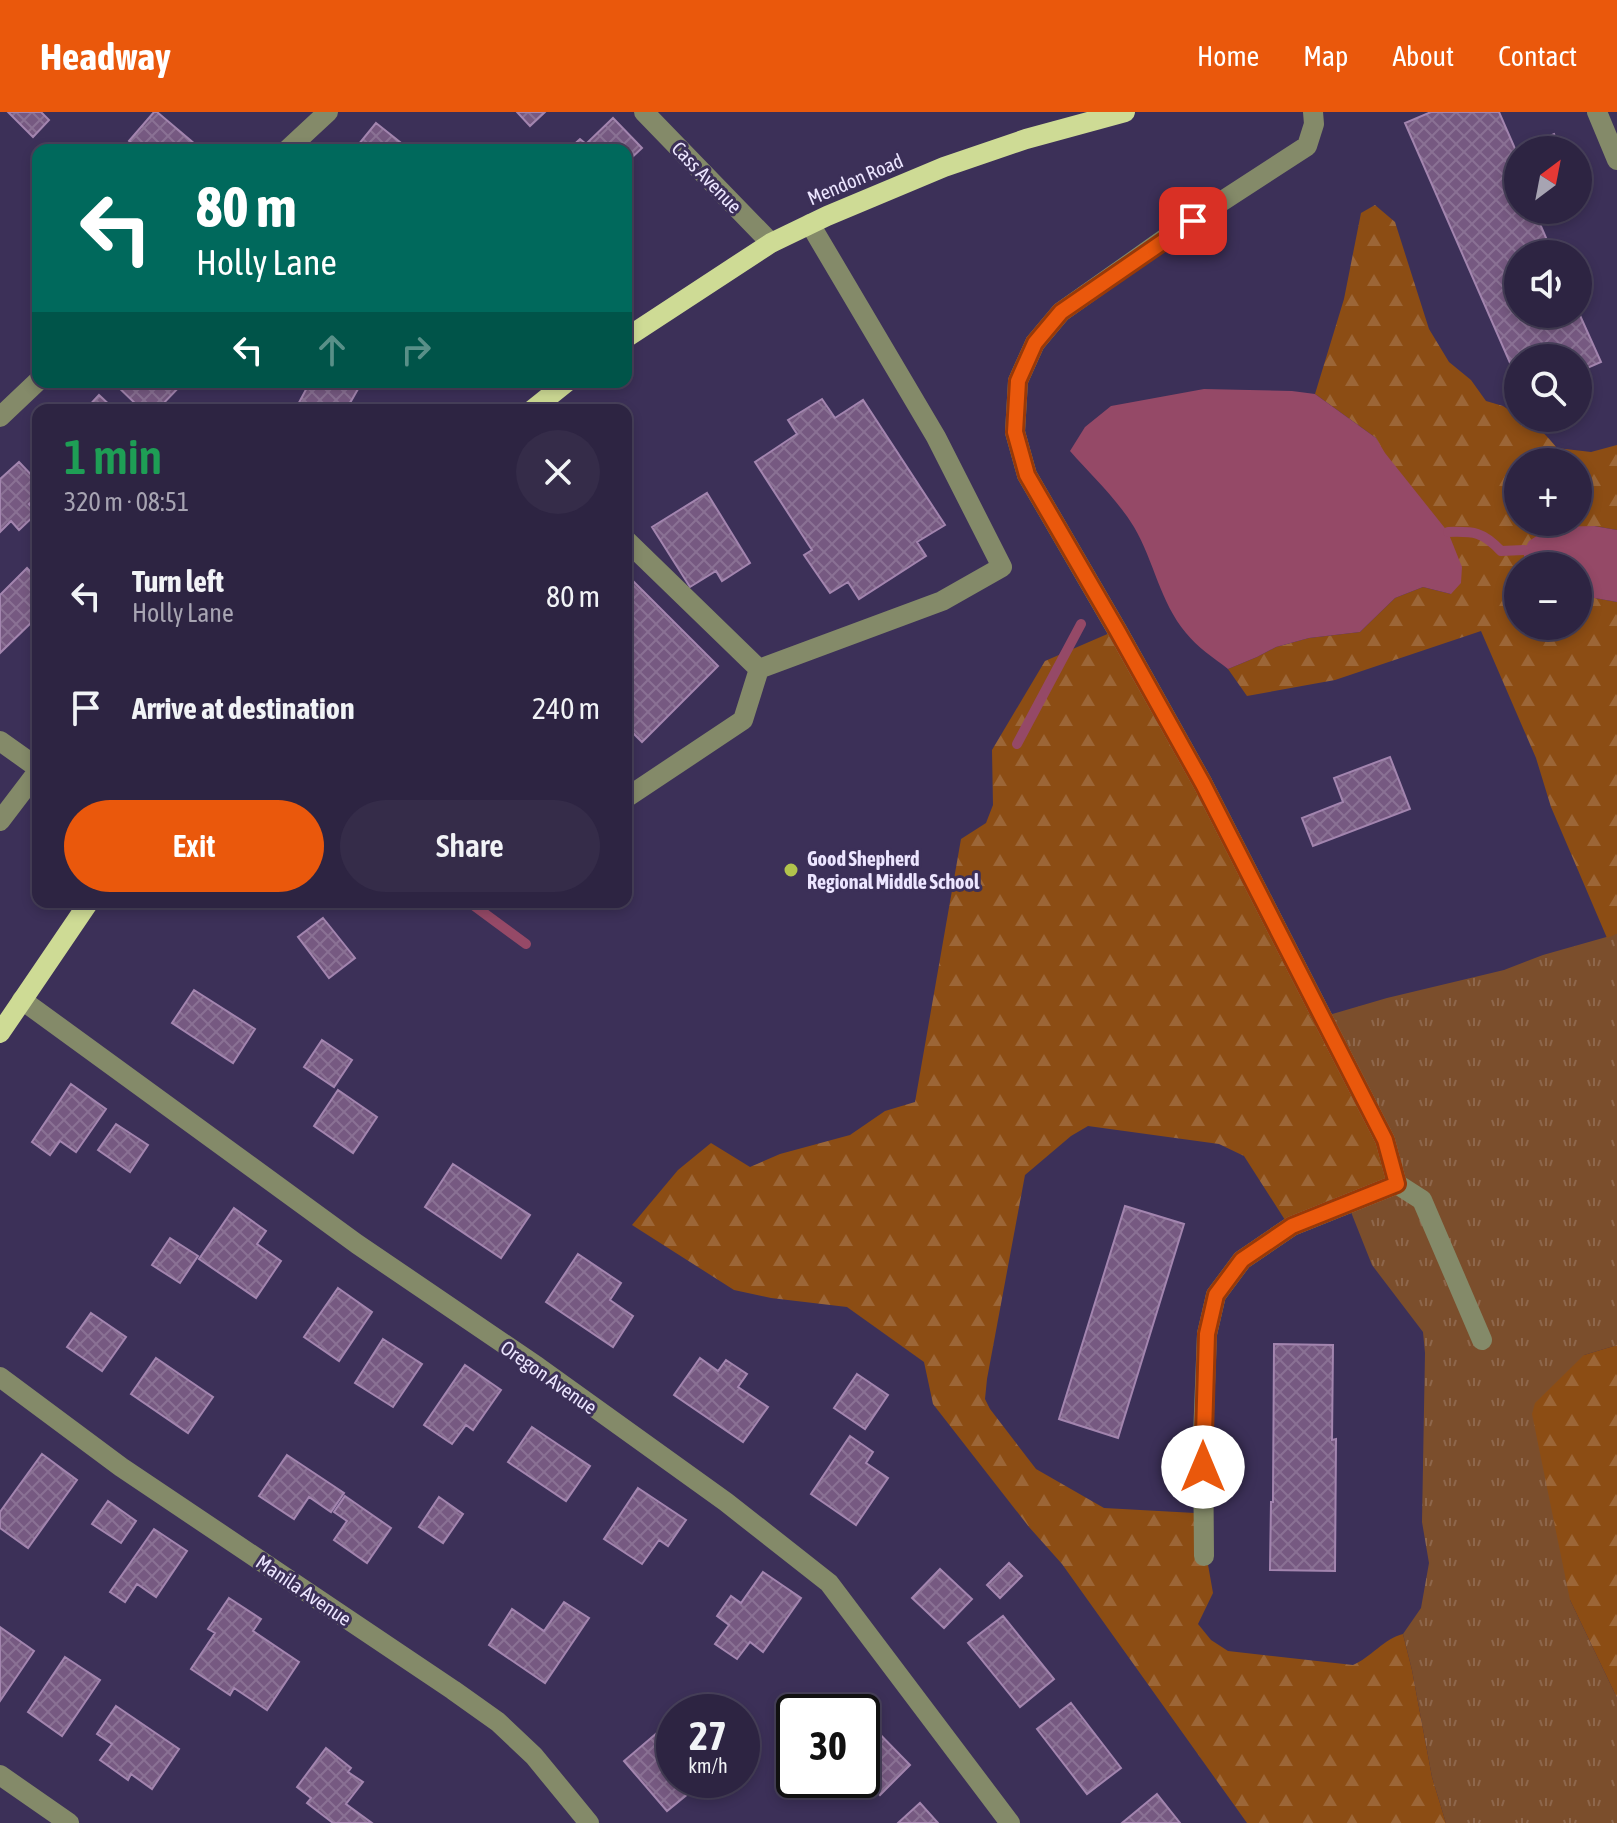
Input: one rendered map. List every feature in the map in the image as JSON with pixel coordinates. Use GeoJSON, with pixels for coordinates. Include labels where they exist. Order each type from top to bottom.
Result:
{"type":"FeatureCollection","features":[{"type":"Feature","properties":{"kind":"main road","name":"Mendon Road"},"geometry":{"type":"LineString","coordinates":[[632,334],[771,243],[810,224],[944,167],[1026,139],[1125,112]]}},
{"type":"Feature","properties":{"kind":"main road"},"geometry":{"type":"LineString","coordinates":[[540,404],[560,388]]}},
{"type":"Feature","properties":{"kind":"main road"},"geometry":{"type":"LineString","coordinates":[[0,1033],[85,908]]}},
{"type":"Feature","properties":{"kind":"street"},"geometry":{"type":"LineString","coordinates":[[293,144],[328,112]]}},
{"type":"Feature","properties":{"kind":"street","name":"Cass Avenue"},"geometry":{"type":"LineString","coordinates":[[644,112],[771,243]]}},
{"type":"Feature","properties":{"kind":"street"},"geometry":{"type":"LineString","coordinates":[[1313,112],[1314,124],[1307,146],[1170,235],[1061,312],[1035,343],[1018,381],[1015,432],[1027,475],[1203,784],[1385,1140],[1397,1184],[1422,1200],[1482,1340]]}},
{"type":"Feature","properties":{"kind":"street"},"geometry":{"type":"LineString","coordinates":[[1597,112],[1617,160]]}},
{"type":"Feature","properties":{"kind":"street"},"geometry":{"type":"LineString","coordinates":[[759,669],[942,601],[1002,567],[936,437],[810,224]]}},
{"type":"Feature","properties":{"kind":"street"},"geometry":{"type":"LineString","coordinates":[[0,417],[32,387]]}},
{"type":"Feature","properties":{"kind":"street"},"geometry":{"type":"LineString","coordinates":[[632,546],[759,669]]}},
{"type":"Feature","properties":{"kind":"street"},"geometry":{"type":"LineString","coordinates":[[632,794],[743,720],[759,669]]}},
{"type":"Feature","properties":{"kind":"street"},"geometry":{"type":"LineString","coordinates":[[0,741],[32,765]]}},
{"type":"Feature","properties":{"kind":"street"},"geometry":{"type":"LineString","coordinates":[[0,821],[32,778]]}},
{"type":"Feature","properties":{"kind":"street","name":"Oregon Avenue"},"geometry":{"type":"LineString","coordinates":[[22,1000],[357,1244],[538,1367],[726,1502],[829,1583],[1010,1823]]}},
{"type":"Feature","properties":{"kind":"street"},"geometry":{"type":"LineString","coordinates":[[1204,1556],[1203,1437],[1207,1334],[1216,1295],[1242,1260],[1292,1226],[1397,1184]]}},
{"type":"Feature","properties":{"kind":"street","name":"Manila Avenue"},"geometry":{"type":"LineString","coordinates":[[0,1377],[121,1467],[498,1722],[534,1756],[589,1823]]}},
{"type":"Feature","properties":{"kind":"street"},"geometry":{"type":"LineString","coordinates":[[0,1775],[69,1823]]}},
{"type":"Feature","properties":{"kind":"green space"},"geometry":{"type":"Polygon","coordinates":[[[1375,205],[1395,222],[1429,329],[1449,362],[1471,380],[1486,401],[1504,407],[1504,432],[1542,432],[1557,448],[1504,448],[1504,536],[1565,536],[1524,552],[1504,552],[1504,640],[1592,640],[1592,598],[1617,602],[1617,934],[1607,938],[1551,807],[1536,758],[1481,631],[1335,680],[1247,696],[1228,669],[1276,647],[1309,638],[1360,632],[1395,598],[1423,587],[1451,594],[1376,438],[1315,394],[1344,299],[1361,213],[1375,205]]]}},
{"type":"Feature","properties":{"kind":"green space"},"geometry":{"type":"Polygon","coordinates":[[[1617,445],[1617,530],[1594,526],[1592,452],[1617,445]]]}},
{"type":"Feature","properties":{"kind":"green space"},"geometry":{"type":"Polygon","coordinates":[[[1119,629],[1200,776],[1393,1178],[1285,1220],[1244,1156],[1219,1144],[1088,1126],[1071,1136],[1025,1175],[985,1399],[1036,1469],[1104,1508],[1195,1513],[1204,1542],[1213,1593],[1198,1624],[1211,1640],[1228,1651],[1353,1665],[1403,1634],[1432,1777],[1446,1823],[1247,1823],[1062,1564],[1029,1527],[933,1404],[924,1362],[847,1307],[771,1298],[734,1290],[632,1225],[678,1170],[711,1143],[750,1167],[780,1154],[850,1135],[885,1111],[915,1102],[961,839],[986,823],[993,805],[992,750],[1045,661],[1119,629]]]}},
{"type":"Feature","properties":{"kind":"green space"},"geometry":{"type":"Polygon","coordinates":[[[1617,934],[1617,1345],[1584,1355],[1570,1600],[1617,1698],[1617,1823],[1446,1823],[1432,1777],[1403,1634],[1421,1608],[1429,1563],[1422,1522],[1423,1332],[1372,1265],[1349,1207],[1329,1015],[1504,970],[1543,955],[1617,934]]]}},
{"type":"Feature","properties":{"kind":"green space"},"geometry":{"type":"Polygon","coordinates":[[[1617,1345],[1617,1698],[1570,1600],[1532,1414],[1535,1403],[1584,1355],[1617,1345]]]}},
{"type":"Feature","properties":{"kind":"shaded area"},"geometry":{"type":"Polygon","coordinates":[[[1204,389],[1315,394],[1376,438],[1448,532],[1462,567],[1461,583],[1451,594],[1423,587],[1395,598],[1360,632],[1309,638],[1276,647],[1228,669],[1195,643],[1177,621],[1134,527],[1112,497],[1070,451],[1085,427],[1111,406],[1204,389]]]}},
{"type":"Feature","properties":{"kind":"shaded area"},"geometry":{"type":"Polygon","coordinates":[[[1592,526],[1617,530],[1617,602],[1592,598],[1592,552],[1524,552],[1529,541],[1536,536],[1592,536],[1592,526]]]}},
{"type":"Feature","properties":{"kind":"building"},"geometry":{"type":"Polygon","coordinates":[[[8,112],[41,112],[49,120],[33,137],[8,112]]]}},
{"type":"Feature","properties":{"kind":"building"},"geometry":{"type":"Polygon","coordinates":[[[157,112],[195,144],[133,144],[129,141],[157,112]]]}},
{"type":"Feature","properties":{"kind":"building"},"geometry":{"type":"Polygon","coordinates":[[[517,112],[545,112],[530,126],[517,112]]]}},
{"type":"Feature","properties":{"kind":"building"},"geometry":{"type":"Polygon","coordinates":[[[1431,112],[1499,112],[1509,136],[1504,136],[1504,224],[1540,224],[1547,240],[1504,240],[1504,328],[1586,328],[1601,362],[1592,366],[1592,344],[1504,344],[1504,349],[1405,123],[1431,112]]]}},
{"type":"Feature","properties":{"kind":"building"},"geometry":{"type":"Polygon","coordinates":[[[613,118],[642,148],[632,157],[632,144],[586,144],[613,118]]]}},
{"type":"Feature","properties":{"kind":"building"},"geometry":{"type":"Polygon","coordinates":[[[376,123],[402,144],[359,144],[376,123]]]}},
{"type":"Feature","properties":{"kind":"building"},"geometry":{"type":"Polygon","coordinates":[[[119,388],[178,388],[163,404],[136,404],[119,388]]]}},
{"type":"Feature","properties":{"kind":"building"},"geometry":{"type":"Polygon","coordinates":[[[307,388],[359,388],[349,404],[298,404],[307,388]]]}},
{"type":"Feature","properties":{"kind":"building"},"geometry":{"type":"Polygon","coordinates":[[[99,395],[109,404],[91,404],[99,395]]]}},
{"type":"Feature","properties":{"kind":"building"},"geometry":{"type":"Polygon","coordinates":[[[822,399],[835,418],[863,400],[945,525],[917,542],[926,556],[859,599],[848,582],[830,593],[804,555],[812,550],[755,462],[797,434],[788,420],[822,399]]]}},
{"type":"Feature","properties":{"kind":"building"},"geometry":{"type":"Polygon","coordinates":[[[19,462],[32,476],[32,501],[29,504],[32,518],[19,530],[11,521],[0,532],[0,479],[19,462]]]}},
{"type":"Feature","properties":{"kind":"building"},"geometry":{"type":"Polygon","coordinates":[[[707,493],[750,563],[722,581],[716,571],[690,587],[652,527],[707,493]]]}},
{"type":"Feature","properties":{"kind":"building"},"geometry":{"type":"Polygon","coordinates":[[[27,568],[32,573],[32,622],[0,653],[0,595],[27,568]]]}},
{"type":"Feature","properties":{"kind":"building"},"geometry":{"type":"Polygon","coordinates":[[[632,580],[718,666],[642,742],[632,732],[632,580]]]}},
{"type":"Feature","properties":{"kind":"building"},"geometry":{"type":"Polygon","coordinates":[[[1390,757],[1410,809],[1313,846],[1302,818],[1343,802],[1334,778],[1390,757]]]}},
{"type":"Feature","properties":{"kind":"building"},"geometry":{"type":"Polygon","coordinates":[[[323,918],[355,958],[329,978],[298,937],[323,918]]]}},
{"type":"Feature","properties":{"kind":"building"},"geometry":{"type":"Polygon","coordinates":[[[194,990],[255,1029],[233,1063],[172,1023],[194,990]]]}},
{"type":"Feature","properties":{"kind":"building"},"geometry":{"type":"Polygon","coordinates":[[[322,1040],[352,1060],[334,1087],[304,1067],[322,1040]]]}},
{"type":"Feature","properties":{"kind":"building"},"geometry":{"type":"Polygon","coordinates":[[[71,1084],[106,1109],[76,1152],[60,1141],[50,1155],[32,1142],[71,1084]]]}},
{"type":"Feature","properties":{"kind":"building"},"geometry":{"type":"Polygon","coordinates":[[[338,1090],[377,1117],[353,1153],[314,1126],[338,1090]]]}},
{"type":"Feature","properties":{"kind":"building"},"geometry":{"type":"Polygon","coordinates":[[[116,1124],[148,1145],[130,1172],[98,1150],[116,1124]]]}},
{"type":"Feature","properties":{"kind":"building"},"geometry":{"type":"Polygon","coordinates":[[[453,1164],[530,1215],[501,1258],[425,1207],[453,1164]]]}},
{"type":"Feature","properties":{"kind":"building"},"geometry":{"type":"Polygon","coordinates":[[[1125,1206],[1184,1224],[1118,1438],[1059,1419],[1125,1206]]]}},
{"type":"Feature","properties":{"kind":"building"},"geometry":{"type":"Polygon","coordinates":[[[234,1208],[266,1231],[257,1244],[281,1261],[256,1298],[199,1259],[234,1208]]]}},
{"type":"Feature","properties":{"kind":"building"},"geometry":{"type":"Polygon","coordinates":[[[170,1238],[198,1256],[180,1283],[152,1265],[170,1238]]]}},
{"type":"Feature","properties":{"kind":"building"},"geometry":{"type":"Polygon","coordinates":[[[578,1254],[621,1283],[610,1300],[633,1316],[613,1347],[546,1302],[578,1254]]]}},
{"type":"Feature","properties":{"kind":"building"},"geometry":{"type":"Polygon","coordinates":[[[338,1288],[372,1312],[339,1361],[304,1337],[338,1288]]]}},
{"type":"Feature","properties":{"kind":"building"},"geometry":{"type":"Polygon","coordinates":[[[91,1313],[126,1337],[102,1371],[67,1347],[91,1313]]]}},
{"type":"Feature","properties":{"kind":"building"},"geometry":{"type":"Polygon","coordinates":[[[383,1339],[422,1364],[393,1407],[355,1383],[383,1339]]]}},
{"type":"Feature","properties":{"kind":"building"},"geometry":{"type":"Polygon","coordinates":[[[1274,1344],[1333,1345],[1335,1571],[1270,1570],[1274,1344]]]}},
{"type":"Feature","properties":{"kind":"building"},"geometry":{"type":"Polygon","coordinates":[[[156,1358],[213,1397],[188,1433],[131,1394],[156,1358]]]}},
{"type":"Feature","properties":{"kind":"building"},"geometry":{"type":"Polygon","coordinates":[[[700,1358],[718,1371],[726,1360],[747,1374],[738,1387],[768,1407],[743,1442],[674,1395],[700,1358]]]}},
{"type":"Feature","properties":{"kind":"building"},"geometry":{"type":"Polygon","coordinates":[[[465,1365],[501,1390],[473,1430],[466,1425],[452,1444],[424,1425],[465,1365]]]}},
{"type":"Feature","properties":{"kind":"building"},"geometry":{"type":"Polygon","coordinates":[[[857,1374],[888,1395],[865,1429],[834,1408],[857,1374]]]}},
{"type":"Feature","properties":{"kind":"building"},"geometry":{"type":"Polygon","coordinates":[[[532,1427],[590,1466],[566,1501],[508,1462],[532,1427]]]}},
{"type":"Feature","properties":{"kind":"building"},"geometry":{"type":"Polygon","coordinates":[[[850,1436],[873,1452],[866,1463],[888,1478],[856,1525],[811,1494],[850,1436]]]}},
{"type":"Feature","properties":{"kind":"building"},"geometry":{"type":"Polygon","coordinates":[[[42,1454],[77,1480],[28,1548],[0,1528],[0,1512],[42,1454]]]}},
{"type":"Feature","properties":{"kind":"building"},"geometry":{"type":"Polygon","coordinates":[[[287,1455],[344,1493],[331,1512],[309,1497],[294,1519],[259,1496],[287,1455]]]}},
{"type":"Feature","properties":{"kind":"building"},"geometry":{"type":"Polygon","coordinates":[[[638,1488],[686,1520],[668,1546],[659,1540],[642,1564],[604,1539],[638,1488]]]}},
{"type":"Feature","properties":{"kind":"building"},"geometry":{"type":"Polygon","coordinates":[[[345,1496],[391,1528],[367,1563],[334,1540],[347,1521],[334,1512],[345,1496]]]}},
{"type":"Feature","properties":{"kind":"building"},"geometry":{"type":"Polygon","coordinates":[[[439,1497],[463,1514],[443,1543],[419,1527],[439,1497]]]}},
{"type":"Feature","properties":{"kind":"building"},"geometry":{"type":"Polygon","coordinates":[[[108,1501],[136,1521],[121,1543],[92,1524],[108,1501]]]}},
{"type":"Feature","properties":{"kind":"building"},"geometry":{"type":"Polygon","coordinates":[[[154,1529],[187,1551],[156,1597],[137,1584],[125,1602],[110,1592],[154,1529]]]}},
{"type":"Feature","properties":{"kind":"building"},"geometry":{"type":"Polygon","coordinates":[[[1009,1563],[1022,1576],[1000,1598],[987,1585],[1009,1563]]]}},
{"type":"Feature","properties":{"kind":"building"},"geometry":{"type":"Polygon","coordinates":[[[940,1569],[972,1599],[944,1628],[912,1598],[940,1569]]]}},
{"type":"Feature","properties":{"kind":"building"},"geometry":{"type":"Polygon","coordinates":[[[763,1572],[801,1598],[763,1652],[750,1642],[737,1659],[715,1644],[729,1625],[717,1616],[731,1596],[741,1603],[763,1572]]]}},
{"type":"Feature","properties":{"kind":"building"},"geometry":{"type":"Polygon","coordinates":[[[229,1598],[261,1619],[253,1631],[299,1662],[267,1710],[234,1688],[230,1695],[191,1669],[215,1633],[208,1629],[229,1598]]]}},
{"type":"Feature","properties":{"kind":"building"},"geometry":{"type":"Polygon","coordinates":[[[564,1602],[589,1618],[545,1683],[489,1645],[512,1609],[544,1631],[564,1602]]]}},
{"type":"Feature","properties":{"kind":"building"},"geometry":{"type":"Polygon","coordinates":[[[1003,1616],[1054,1679],[1020,1707],[968,1643],[1003,1616]]]}},
{"type":"Feature","properties":{"kind":"building"},"geometry":{"type":"Polygon","coordinates":[[[0,1627],[34,1651],[0,1701],[0,1627]]]}},
{"type":"Feature","properties":{"kind":"building"},"geometry":{"type":"Polygon","coordinates":[[[65,1657],[100,1680],[62,1736],[28,1712],[65,1657]]]}},
{"type":"Feature","properties":{"kind":"building"},"geometry":{"type":"Polygon","coordinates":[[[1071,1703],[1121,1768],[1087,1794],[1037,1729],[1071,1703]]]}},
{"type":"Feature","properties":{"kind":"building"},"geometry":{"type":"Polygon","coordinates":[[[116,1706],[179,1749],[152,1789],[131,1774],[128,1780],[100,1760],[112,1744],[97,1734],[116,1706]]]}},
{"type":"Feature","properties":{"kind":"building"},"geometry":{"type":"Polygon","coordinates":[[[656,1734],[656,1798],[683,1798],[667,1811],[624,1761],[656,1734]]]}},
{"type":"Feature","properties":{"kind":"building"},"geometry":{"type":"Polygon","coordinates":[[[880,1734],[910,1765],[880,1795],[880,1734]]]}},
{"type":"Feature","properties":{"kind":"building"},"geometry":{"type":"Polygon","coordinates":[[[326,1748],[351,1768],[348,1772],[363,1782],[346,1804],[372,1823],[333,1823],[307,1803],[311,1798],[297,1787],[326,1748]]]}},
{"type":"Feature","properties":{"kind":"building"},"geometry":{"type":"Polygon","coordinates":[[[1157,1794],[1180,1823],[1122,1823],[1157,1794]]]}},
{"type":"Feature","properties":{"kind":"building"},"geometry":{"type":"Polygon","coordinates":[[[920,1803],[938,1823],[898,1823],[920,1803]]]}},
{"type":"Feature","properties":{"kind":"waterway"},"geometry":{"type":"LineString","coordinates":[[1448,532],[1478,534],[1501,551],[1524,550]]}},
{"type":"Feature","properties":{"kind":"waterway"},"geometry":{"type":"LineString","coordinates":[[1017,744],[1081,624]]}},
{"type":"Feature","properties":{"kind":"waterway"},"geometry":{"type":"LineString","coordinates":[[477,908],[526,944]]}},
{"type":"Feature","properties":{"kind":"place","name":"Good Shepherd Regional Middle School"},"geometry":{"type":"Point","coordinates":[791,870]}},
{"type":"Feature","properties":{"kind":"route"},"geometry":{"type":"LineString","coordinates":[[1193,221],[1061,312],[1035,343],[1018,381],[1015,432],[1027,475],[1203,784],[1385,1140],[1397,1184],[1292,1226],[1242,1260],[1216,1295],[1207,1334],[1203,1467]]}}]}
